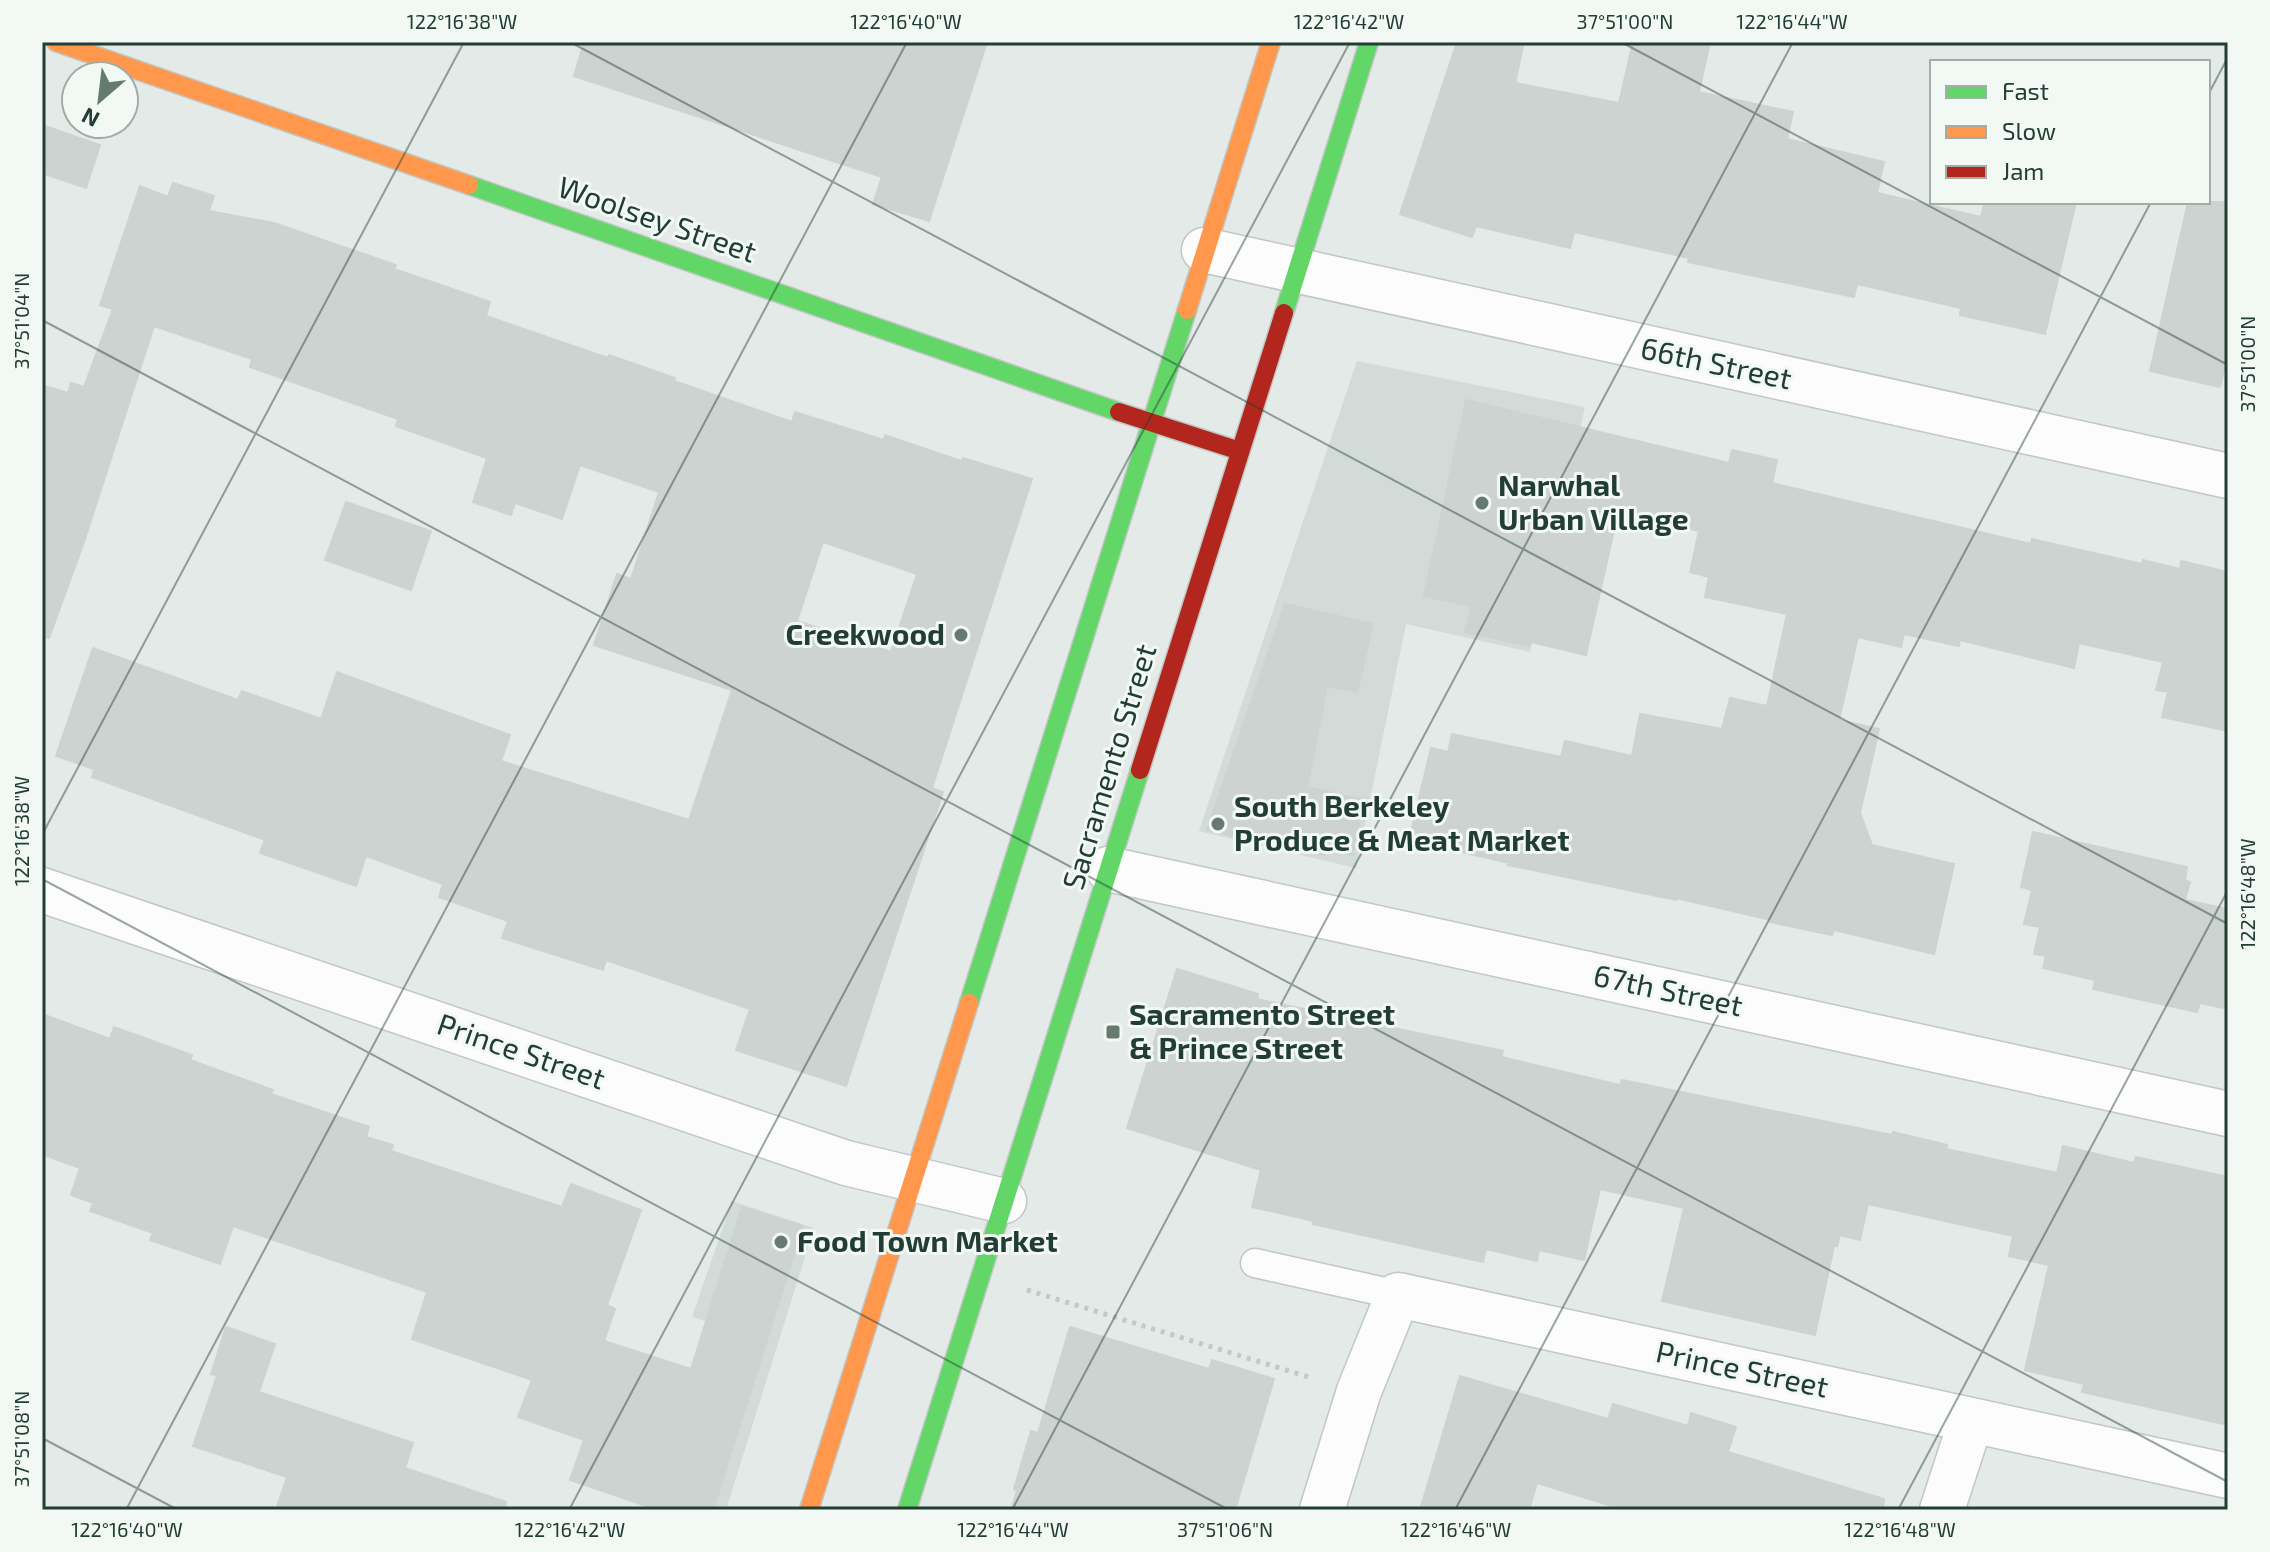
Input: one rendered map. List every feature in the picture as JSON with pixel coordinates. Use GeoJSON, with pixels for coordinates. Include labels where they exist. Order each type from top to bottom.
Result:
{"type":"FeatureCollection","features":[{"type":"Feature","properties":{"kind":"street","name":"Woolsey Street"},"geometry":{"type":"LineString","coordinates":[[56,42],[1151,424],[1240,451]]}},
{"type":"Feature","properties":{"kind":"street"},"geometry":{"type":"LineString","coordinates":[[809,1510],[1271,42]]}},
{"type":"Feature","properties":{"kind":"street","name":"Sacramento Street"},"geometry":{"type":"LineString","coordinates":[[907,1510],[1369,42]]}},
{"type":"Feature","properties":{"kind":"street","name":"66th Street"},"geometry":{"type":"LineString","coordinates":[[1204,250],[2228,476]]}},
{"type":"Feature","properties":{"kind":"street","name":"67th Street"},"geometry":{"type":"LineString","coordinates":[[1108,869],[2228,1114]]}},
{"type":"Feature","properties":{"kind":"street","name":"Prince Street"},"geometry":{"type":"LineString","coordinates":[[42,890],[846,1163],[1004,1201]]}},
{"type":"Feature","properties":{"kind":"street"},"geometry":{"type":"LineString","coordinates":[[1322,1510],[1359,1391],[1398,1295]]}},
{"type":"Feature","properties":{"kind":"street","name":"Prince Street"},"geometry":{"type":"LineString","coordinates":[[1398,1295],[2228,1476]]}},
{"type":"Feature","properties":{"kind":"street"},"geometry":{"type":"LineString","coordinates":[[1942,1510],[1971,1421]]}},
{"type":"Feature","properties":{"kind":"lane","name":"Prince Street"},"geometry":{"type":"LineString","coordinates":[[1255,1263],[1398,1295]]}},
{"type":"Feature","properties":{"kind":"path"},"geometry":{"type":"LineString","coordinates":[[980,1277],[1359,1391]]}},
{"type":"Feature","properties":{"kind":"shaded area"},"geometry":{"type":"Polygon","coordinates":[[[1357,361],[1585,407],[1530,652],[1406,624],[1356,868],[1199,831],[1357,361]]]}},
{"type":"Feature","properties":{"kind":"shaded area"},"geometry":{"type":"Polygon","coordinates":[[[732,1201],[814,1228],[726,1510],[664,1510],[718,1325],[692,1317],[732,1201]]]}},
{"type":"Feature","properties":{"kind":"building"},"geometry":{"type":"Polygon","coordinates":[[[584,42],[987,42],[929,221],[873,204],[882,177],[574,76],[584,42]]]}},
{"type":"Feature","properties":{"kind":"building"},"geometry":{"type":"Polygon","coordinates":[[[1457,42],[1524,42],[1515,83],[1619,103],[1633,42],[1710,42],[1699,92],[1793,112],[1787,139],[1884,162],[1877,193],[1981,217],[1984,204],[2076,204],[2045,334],[1960,315],[1961,308],[1857,284],[1854,297],[1688,262],[1689,258],[1574,232],[1570,248],[1476,226],[1472,237],[1400,214],[1457,42]]]}},
{"type":"Feature","properties":{"kind":"building"},"geometry":{"type":"Polygon","coordinates":[[[42,125],[60,131],[60,140],[86,140],[100,145],[86,188],[42,173],[42,125]]]}},
{"type":"Feature","properties":{"kind":"building"},"geometry":{"type":"Polygon","coordinates":[[[173,183],[214,196],[209,211],[274,223],[396,265],[394,269],[490,302],[486,316],[608,358],[609,355],[792,422],[795,412],[884,440],[885,435],[961,461],[963,458],[1032,479],[932,788],[943,792],[846,1086],[736,1050],[750,1009],[606,960],[603,970],[502,938],[508,921],[439,897],[443,884],[366,856],[356,886],[260,853],[265,840],[92,777],[94,769],[56,756],[93,648],[238,700],[242,691],[321,719],[337,672],[510,735],[501,761],[689,820],[732,690],[594,645],[617,574],[631,579],[659,492],[580,465],[562,519],[515,503],[511,515],[473,502],[487,458],[396,426],[398,419],[250,367],[252,359],[154,326],[83,545],[49,638],[42,637],[42,385],[68,393],[71,383],[84,387],[113,309],[100,305],[140,186],[168,197],[173,183]],[[823,542],[797,621],[891,652],[917,574],[823,542]]]}},
{"type":"Feature","properties":{"kind":"building"},"geometry":{"type":"Polygon","coordinates":[[[2228,202],[2228,353],[2220,387],[2150,371],[2188,204],[2228,202]]]}},
{"type":"Feature","properties":{"kind":"building"},"geometry":{"type":"Polygon","coordinates":[[[1466,400],[1729,463],[1732,450],[1777,460],[1772,483],[2031,544],[2032,539],[2142,564],[2143,560],[2180,569],[2181,561],[2228,572],[2228,731],[2162,717],[2168,692],[2156,690],[2163,662],[2079,643],[2074,668],[1960,640],[1959,646],[1904,634],[1901,647],[1858,637],[1839,720],[1879,729],[1860,813],[1872,845],[1954,864],[1934,954],[1834,930],[1832,935],[1770,922],[1676,898],[1508,865],[1409,840],[1431,748],[1448,752],[1452,734],[1561,757],[1565,741],[1632,756],[1640,714],[1722,729],[1730,698],[1767,706],[1787,614],[1705,597],[1709,577],[1690,572],[1699,531],[1618,512],[1586,655],[1531,642],[1530,646],[1465,632],[1471,606],[1424,596],[1466,400]]]}},
{"type":"Feature","properties":{"kind":"building"},"geometry":{"type":"Polygon","coordinates":[[[346,502],[431,531],[411,590],[325,560],[346,502]]]}},
{"type":"Feature","properties":{"kind":"building"},"geometry":{"type":"Polygon","coordinates":[[[1285,604],[1373,624],[1357,692],[1327,686],[1307,787],[1364,800],[1352,855],[1325,849],[1324,855],[1207,830],[1285,604]]]}},
{"type":"Feature","properties":{"kind":"building"},"geometry":{"type":"Polygon","coordinates":[[[2033,832],[2187,867],[2185,880],[2190,882],[2185,900],[2228,909],[2228,1009],[2200,1003],[2197,1012],[2093,989],[2095,980],[2043,968],[2046,956],[2034,954],[2040,927],[2024,924],[2032,890],[2021,887],[2033,832]]]}},
{"type":"Feature","properties":{"kind":"building"},"geometry":{"type":"Polygon","coordinates":[[[1177,969],[1258,994],[1257,999],[1503,1051],[1501,1057],[1620,1085],[1622,1080],[1892,1135],[1893,1132],[1947,1145],[1946,1149],[2057,1173],[2063,1146],[2134,1163],[2136,1157],[2228,1177],[2228,1425],[2082,1392],[2084,1384],[2025,1370],[2049,1265],[2009,1256],[2013,1236],[1868,1204],[1860,1240],[1840,1235],[1837,1246],[1834,1246],[1815,1335],[1662,1301],[1684,1208],[1600,1189],[1584,1260],[1539,1250],[1537,1261],[1486,1249],[1483,1262],[1313,1224],[1314,1221],[1252,1207],[1261,1170],[1127,1128],[1177,969]]]}},
{"type":"Feature","properties":{"kind":"building"},"geometry":{"type":"Polygon","coordinates":[[[42,1014],[110,1039],[114,1027],[192,1055],[190,1060],[273,1090],[271,1094],[369,1127],[366,1137],[393,1145],[391,1151],[562,1207],[571,1184],[641,1210],[607,1305],[615,1309],[604,1341],[691,1369],[742,1207],[803,1226],[713,1510],[658,1510],[570,1480],[584,1440],[518,1417],[532,1380],[412,1339],[427,1292],[233,1226],[220,1264],[150,1240],[153,1233],[90,1211],[93,1203],[71,1195],[80,1168],[42,1154],[42,1014]]]}},
{"type":"Feature","properties":{"kind":"building"},"geometry":{"type":"Polygon","coordinates":[[[226,1327],[275,1344],[259,1392],[413,1443],[405,1468],[506,1502],[505,1510],[276,1510],[287,1477],[193,1446],[217,1376],[211,1374],[226,1327]]]}},
{"type":"Feature","properties":{"kind":"building"},"geometry":{"type":"Polygon","coordinates":[[[1070,1327],[1209,1369],[1212,1360],[1274,1379],[1235,1510],[1011,1510],[1031,1431],[1038,1433],[1070,1327]]]}},
{"type":"Feature","properties":{"kind":"building"},"geometry":{"type":"Polygon","coordinates":[[[1460,1376],[1608,1419],[1613,1404],[1688,1426],[1691,1413],[1736,1427],[1728,1452],[1884,1499],[1883,1510],[1625,1510],[1537,1483],[1529,1510],[1420,1510],[1460,1376]]]}},
{"type":"Feature","properties":{"kind":"traffic: fast"},"geometry":{"type":"LineString","coordinates":[[1284,313],[1369,42]]}},
{"type":"Feature","properties":{"kind":"traffic: fast"},"geometry":{"type":"LineString","coordinates":[[469,185],[1119,412]]}},
{"type":"Feature","properties":{"kind":"traffic: fast"},"geometry":{"type":"LineString","coordinates":[[969,1003],[1187,310]]}},
{"type":"Feature","properties":{"kind":"traffic: fast"},"geometry":{"type":"LineString","coordinates":[[907,1510],[1140,770]]}},
{"type":"Feature","properties":{"kind":"traffic: slow"},"geometry":{"type":"LineString","coordinates":[[56,42],[469,185]]}},
{"type":"Feature","properties":{"kind":"traffic: slow"},"geometry":{"type":"LineString","coordinates":[[1187,310],[1271,42]]}},
{"type":"Feature","properties":{"kind":"traffic: slow"},"geometry":{"type":"LineString","coordinates":[[809,1510],[969,1003]]}},
{"type":"Feature","properties":{"kind":"traffic: jam"},"geometry":{"type":"LineString","coordinates":[[1140,770],[1284,313]]}},
{"type":"Feature","properties":{"kind":"traffic: jam"},"geometry":{"type":"LineString","coordinates":[[1119,412],[1240,451]]}},
{"type":"Feature","properties":{"kind":"place","name":"Narwhal Urban Village"},"geometry":{"type":"Point","coordinates":[1482,503]}},
{"type":"Feature","properties":{"kind":"place","name":"Creekwood"},"geometry":{"type":"Point","coordinates":[961,635]}},
{"type":"Feature","properties":{"kind":"place","name":"South Berkeley Produce & Meat Market"},"geometry":{"type":"Point","coordinates":[1218,824]}},
{"type":"Feature","properties":{"kind":"place","name":"Sacramento Street & Prince Street"},"geometry":{"type":"Point","coordinates":[1113,1032]}},
{"type":"Feature","properties":{"kind":"place","name":"Food Town Market"},"geometry":{"type":"Point","coordinates":[781,1242]}}]}
